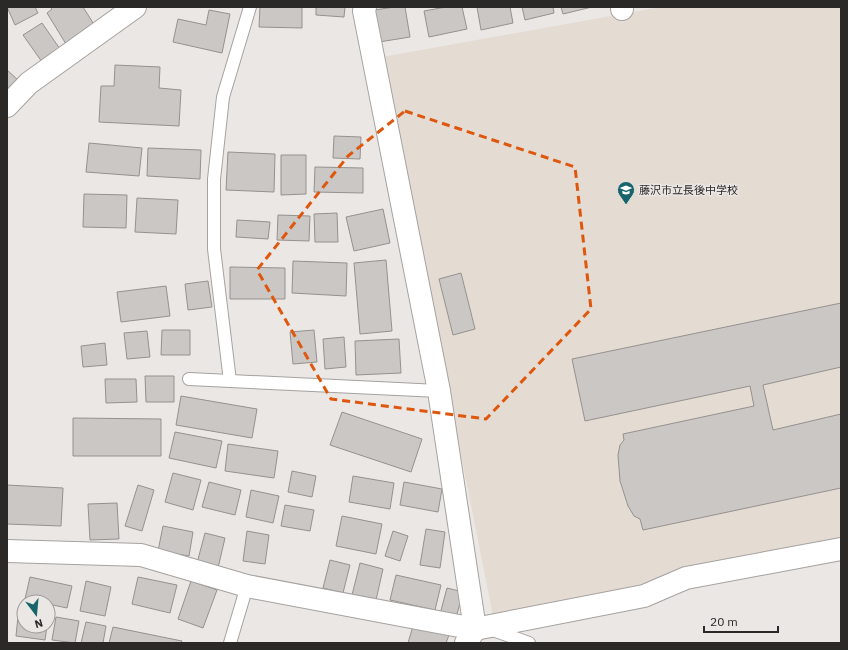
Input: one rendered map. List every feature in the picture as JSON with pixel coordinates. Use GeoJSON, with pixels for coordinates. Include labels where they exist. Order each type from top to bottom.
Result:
{"type":"FeatureCollection","features":[{"type":"Feature","properties":{"kind":"street"},"geometry":{"type":"LineString","coordinates":[[7,106],[29,83],[133,7]]}},
{"type":"Feature","properties":{"kind":"street"},"geometry":{"type":"LineString","coordinates":[[365,7],[364,11],[439,391],[475,633]]}},
{"type":"Feature","properties":{"kind":"street"},"geometry":{"type":"LineString","coordinates":[[7,551],[141,555],[247,586],[475,633],[644,596],[686,578],[841,549]]}},
{"type":"Feature","properties":{"kind":"lane"},"geometry":{"type":"LineString","coordinates":[[230,381],[214,249],[214,180],[223,97],[250,7]]}},
{"type":"Feature","properties":{"kind":"lane"},"geometry":{"type":"LineString","coordinates":[[189,379],[439,391]]}},
{"type":"Feature","properties":{"kind":"lane"},"geometry":{"type":"LineString","coordinates":[[230,643],[247,586]]}},
{"type":"Feature","properties":{"kind":"lane"},"geometry":{"type":"LineString","coordinates":[[475,633],[529,643]]}},
{"type":"Feature","properties":{"kind":"highlighted area"},"geometry":{"type":"Polygon","coordinates":[[[405,111],[575,167],[591,309],[486,419],[331,399],[257,270],[348,156],[405,111]]]}},
{"type":"Feature","properties":{"kind":"shaded area","name":"藤沢市立長後中学校"},"geometry":{"type":"Polygon","coordinates":[[[661,7],[841,7],[841,542],[650,588],[493,616],[382,57],[661,7]]]}},
{"type":"Feature","properties":{"kind":"building"},"geometry":{"type":"Polygon","coordinates":[[[7,7],[35,7],[38,13],[15,25],[7,7]]]}},
{"type":"Feature","properties":{"kind":"building"},"geometry":{"type":"Polygon","coordinates":[[[50,7],[83,7],[95,26],[66,44],[47,13],[52,9],[50,7]]]}},
{"type":"Feature","properties":{"kind":"building"},"geometry":{"type":"Polygon","coordinates":[[[260,7],[302,7],[302,28],[259,27],[260,7]]]}},
{"type":"Feature","properties":{"kind":"building"},"geometry":{"type":"Polygon","coordinates":[[[316,7],[345,7],[344,17],[316,15],[316,7]]]}},
{"type":"Feature","properties":{"kind":"building"},"geometry":{"type":"Polygon","coordinates":[[[405,7],[410,37],[379,42],[374,10],[405,7]]]}},
{"type":"Feature","properties":{"kind":"building"},"geometry":{"type":"Polygon","coordinates":[[[446,7],[462,7],[467,29],[429,37],[424,11],[446,7]]]}},
{"type":"Feature","properties":{"kind":"building"},"geometry":{"type":"Polygon","coordinates":[[[477,7],[510,7],[513,23],[481,30],[477,7]]]}},
{"type":"Feature","properties":{"kind":"building"},"geometry":{"type":"Polygon","coordinates":[[[522,7],[553,7],[554,13],[525,20],[522,7]]]}},
{"type":"Feature","properties":{"kind":"building"},"geometry":{"type":"Polygon","coordinates":[[[561,7],[592,7],[563,14],[561,7]]]}},
{"type":"Feature","properties":{"kind":"building"},"geometry":{"type":"Polygon","coordinates":[[[209,10],[230,14],[222,53],[173,42],[178,19],[206,25],[209,10]]]}},
{"type":"Feature","properties":{"kind":"building"},"geometry":{"type":"Polygon","coordinates":[[[42,23],[60,49],[42,62],[23,35],[42,23]]]}},
{"type":"Feature","properties":{"kind":"building"},"geometry":{"type":"Polygon","coordinates":[[[115,65],[160,67],[159,88],[181,90],[179,126],[99,122],[101,86],[114,86],[115,65]]]}},
{"type":"Feature","properties":{"kind":"building"},"geometry":{"type":"Polygon","coordinates":[[[7,70],[18,80],[7,93],[7,70]]]}},
{"type":"Feature","properties":{"kind":"building"},"geometry":{"type":"Polygon","coordinates":[[[334,136],[361,137],[360,159],[333,158],[334,136]]]}},
{"type":"Feature","properties":{"kind":"building"},"geometry":{"type":"Polygon","coordinates":[[[89,143],[142,148],[139,176],[86,172],[89,143]]]}},
{"type":"Feature","properties":{"kind":"building"},"geometry":{"type":"Polygon","coordinates":[[[148,148],[201,150],[200,179],[147,176],[148,148]]]}},
{"type":"Feature","properties":{"kind":"building"},"geometry":{"type":"Polygon","coordinates":[[[228,152],[275,154],[274,192],[226,190],[228,152]]]}},
{"type":"Feature","properties":{"kind":"building"},"geometry":{"type":"Polygon","coordinates":[[[281,155],[306,155],[306,194],[281,195],[281,155]]]}},
{"type":"Feature","properties":{"kind":"building"},"geometry":{"type":"Polygon","coordinates":[[[315,167],[363,168],[363,193],[314,192],[315,167]]]}},
{"type":"Feature","properties":{"kind":"building"},"geometry":{"type":"Polygon","coordinates":[[[84,194],[127,195],[126,228],[83,227],[84,194]]]}},
{"type":"Feature","properties":{"kind":"building"},"geometry":{"type":"Polygon","coordinates":[[[137,198],[178,200],[176,234],[135,232],[137,198]]]}},
{"type":"Feature","properties":{"kind":"building"},"geometry":{"type":"Polygon","coordinates":[[[383,209],[390,243],[354,251],[346,217],[383,209]]]}},
{"type":"Feature","properties":{"kind":"building"},"geometry":{"type":"Polygon","coordinates":[[[337,213],[338,242],[315,242],[314,214],[337,213]]]}},
{"type":"Feature","properties":{"kind":"building"},"geometry":{"type":"Polygon","coordinates":[[[278,215],[310,216],[309,241],[277,240],[278,215]]]}},
{"type":"Feature","properties":{"kind":"building"},"geometry":{"type":"Polygon","coordinates":[[[237,220],[270,222],[268,239],[236,237],[237,220]]]}},
{"type":"Feature","properties":{"kind":"building"},"geometry":{"type":"Polygon","coordinates":[[[386,260],[392,331],[360,334],[354,263],[386,260]]]}},
{"type":"Feature","properties":{"kind":"building"},"geometry":{"type":"Polygon","coordinates":[[[293,261],[347,263],[346,296],[292,293],[293,261]]]}},
{"type":"Feature","properties":{"kind":"building"},"geometry":{"type":"Polygon","coordinates":[[[230,267],[285,268],[285,299],[230,299],[230,267]]]}},
{"type":"Feature","properties":{"kind":"building"},"geometry":{"type":"Polygon","coordinates":[[[461,273],[475,329],[453,335],[439,279],[461,273]]]}},
{"type":"Feature","properties":{"kind":"building"},"geometry":{"type":"Polygon","coordinates":[[[208,281],[212,307],[188,310],[185,284],[208,281]]]}},
{"type":"Feature","properties":{"kind":"building"},"geometry":{"type":"Polygon","coordinates":[[[166,286],[170,316],[121,322],[117,292],[166,286]]]}},
{"type":"Feature","properties":{"kind":"building"},"geometry":{"type":"Polygon","coordinates":[[[841,303],[841,367],[763,385],[773,430],[841,414],[841,488],[643,530],[640,519],[634,516],[628,506],[620,481],[618,455],[620,445],[624,440],[623,434],[754,406],[750,386],[585,421],[572,359],[841,303]]]}},
{"type":"Feature","properties":{"kind":"building"},"geometry":{"type":"Polygon","coordinates":[[[162,330],[190,330],[190,355],[161,355],[162,330]]]}},
{"type":"Feature","properties":{"kind":"building"},"geometry":{"type":"Polygon","coordinates":[[[314,330],[317,362],[293,364],[290,332],[314,330]]]}},
{"type":"Feature","properties":{"kind":"building"},"geometry":{"type":"Polygon","coordinates":[[[147,331],[150,357],[127,359],[124,333],[147,331]]]}},
{"type":"Feature","properties":{"kind":"building"},"geometry":{"type":"Polygon","coordinates":[[[344,337],[346,367],[325,369],[323,339],[344,337]]]}},
{"type":"Feature","properties":{"kind":"building"},"geometry":{"type":"Polygon","coordinates":[[[399,339],[401,373],[356,375],[355,341],[399,339]]]}},
{"type":"Feature","properties":{"kind":"building"},"geometry":{"type":"Polygon","coordinates":[[[105,343],[107,365],[83,367],[81,346],[105,343]]]}},
{"type":"Feature","properties":{"kind":"building"},"geometry":{"type":"Polygon","coordinates":[[[145,376],[174,376],[174,402],[146,402],[145,376]]]}},
{"type":"Feature","properties":{"kind":"building"},"geometry":{"type":"Polygon","coordinates":[[[105,379],[136,379],[137,402],[106,403],[105,379]]]}},
{"type":"Feature","properties":{"kind":"building"},"geometry":{"type":"Polygon","coordinates":[[[181,396],[257,409],[252,438],[176,425],[181,396]]]}},
{"type":"Feature","properties":{"kind":"building"},"geometry":{"type":"Polygon","coordinates":[[[342,412],[422,439],[411,472],[330,445],[342,412]]]}},
{"type":"Feature","properties":{"kind":"building"},"geometry":{"type":"Polygon","coordinates":[[[73,418],[161,419],[161,456],[73,456],[73,418]]]}},
{"type":"Feature","properties":{"kind":"building"},"geometry":{"type":"Polygon","coordinates":[[[175,432],[222,441],[216,468],[169,458],[175,432]]]}},
{"type":"Feature","properties":{"kind":"building"},"geometry":{"type":"Polygon","coordinates":[[[228,444],[278,451],[274,478],[225,471],[228,444]]]}},
{"type":"Feature","properties":{"kind":"building"},"geometry":{"type":"Polygon","coordinates":[[[292,471],[316,476],[312,497],[288,492],[292,471]]]}},
{"type":"Feature","properties":{"kind":"building"},"geometry":{"type":"Polygon","coordinates":[[[173,473],[201,480],[193,510],[165,502],[173,473]]]}},
{"type":"Feature","properties":{"kind":"building"},"geometry":{"type":"Polygon","coordinates":[[[353,476],[394,483],[390,509],[349,502],[353,476]]]}},
{"type":"Feature","properties":{"kind":"building"},"geometry":{"type":"Polygon","coordinates":[[[209,482],[241,490],[235,515],[202,507],[209,482]]]}},
{"type":"Feature","properties":{"kind":"building"},"geometry":{"type":"Polygon","coordinates":[[[404,482],[442,489],[438,512],[400,505],[404,482]]]}},
{"type":"Feature","properties":{"kind":"building"},"geometry":{"type":"Polygon","coordinates":[[[7,485],[63,488],[61,526],[7,524],[7,485]]]}},
{"type":"Feature","properties":{"kind":"building"},"geometry":{"type":"Polygon","coordinates":[[[138,485],[154,490],[142,531],[125,526],[138,485]]]}},
{"type":"Feature","properties":{"kind":"building"},"geometry":{"type":"Polygon","coordinates":[[[251,490],[279,496],[273,523],[246,517],[251,490]]]}},
{"type":"Feature","properties":{"kind":"building"},"geometry":{"type":"Polygon","coordinates":[[[117,503],[119,539],[90,540],[88,504],[117,503]]]}},
{"type":"Feature","properties":{"kind":"building"},"geometry":{"type":"Polygon","coordinates":[[[285,505],[314,510],[310,531],[281,526],[285,505]]]}},
{"type":"Feature","properties":{"kind":"building"},"geometry":{"type":"Polygon","coordinates":[[[342,516],[382,524],[376,554],[336,546],[342,516]]]}},
{"type":"Feature","properties":{"kind":"building"},"geometry":{"type":"Polygon","coordinates":[[[163,526],[193,532],[189,556],[158,551],[163,526]]]}},
{"type":"Feature","properties":{"kind":"building"},"geometry":{"type":"Polygon","coordinates":[[[426,529],[445,532],[440,568],[420,565],[426,529]]]}},
{"type":"Feature","properties":{"kind":"building"},"geometry":{"type":"Polygon","coordinates":[[[247,531],[269,535],[265,564],[243,561],[247,531]]]}},
{"type":"Feature","properties":{"kind":"building"},"geometry":{"type":"Polygon","coordinates":[[[393,531],[408,536],[400,561],[385,556],[393,531]]]}},
{"type":"Feature","properties":{"kind":"building"},"geometry":{"type":"Polygon","coordinates":[[[205,533],[225,538],[218,568],[197,563],[205,533]]]}},
{"type":"Feature","properties":{"kind":"building"},"geometry":{"type":"Polygon","coordinates":[[[330,560],[350,565],[343,593],[323,588],[330,560]]]}},
{"type":"Feature","properties":{"kind":"building"},"geometry":{"type":"Polygon","coordinates":[[[360,563],[383,569],[376,600],[352,595],[360,563]]]}},
{"type":"Feature","properties":{"kind":"building"},"geometry":{"type":"Polygon","coordinates":[[[396,575],[441,585],[435,610],[390,600],[396,575]]]}},
{"type":"Feature","properties":{"kind":"building"},"geometry":{"type":"Polygon","coordinates":[[[30,577],[72,586],[67,608],[56,606],[56,594],[26,594],[30,577]]]}},
{"type":"Feature","properties":{"kind":"building"},"geometry":{"type":"Polygon","coordinates":[[[138,577],[177,585],[170,613],[132,604],[138,577]]]}},
{"type":"Feature","properties":{"kind":"building"},"geometry":{"type":"Polygon","coordinates":[[[86,581],[111,587],[105,616],[80,611],[86,581]]]}},
{"type":"Feature","properties":{"kind":"building"},"geometry":{"type":"Polygon","coordinates":[[[191,581],[217,590],[203,628],[178,619],[191,581]]]}},
{"type":"Feature","properties":{"kind":"building"},"geometry":{"type":"Polygon","coordinates":[[[447,588],[463,592],[456,618],[440,614],[447,588]]]}},
{"type":"Feature","properties":{"kind":"building"},"geometry":{"type":"Polygon","coordinates":[[[56,617],[79,621],[75,643],[52,640],[53,634],[56,634],[56,617]]]}},
{"type":"Feature","properties":{"kind":"building"},"geometry":{"type":"Polygon","coordinates":[[[86,622],[106,626],[103,643],[81,643],[86,622]]]}},
{"type":"Feature","properties":{"kind":"building"},"geometry":{"type":"Polygon","coordinates":[[[413,626],[449,635],[446,643],[408,643],[413,626]]]}},
{"type":"Feature","properties":{"kind":"building"},"geometry":{"type":"Polygon","coordinates":[[[113,627],[182,641],[181,643],[109,643],[113,627]]]}},
{"type":"Feature","properties":{"kind":"building"},"geometry":{"type":"Polygon","coordinates":[[[16,634],[46,634],[45,640],[16,636],[16,634]]]}},
{"type":"Feature","properties":{"kind":"place","name":"藤沢市立長後中学校"},"geometry":{"type":"Point","coordinates":[626,205]}}]}
